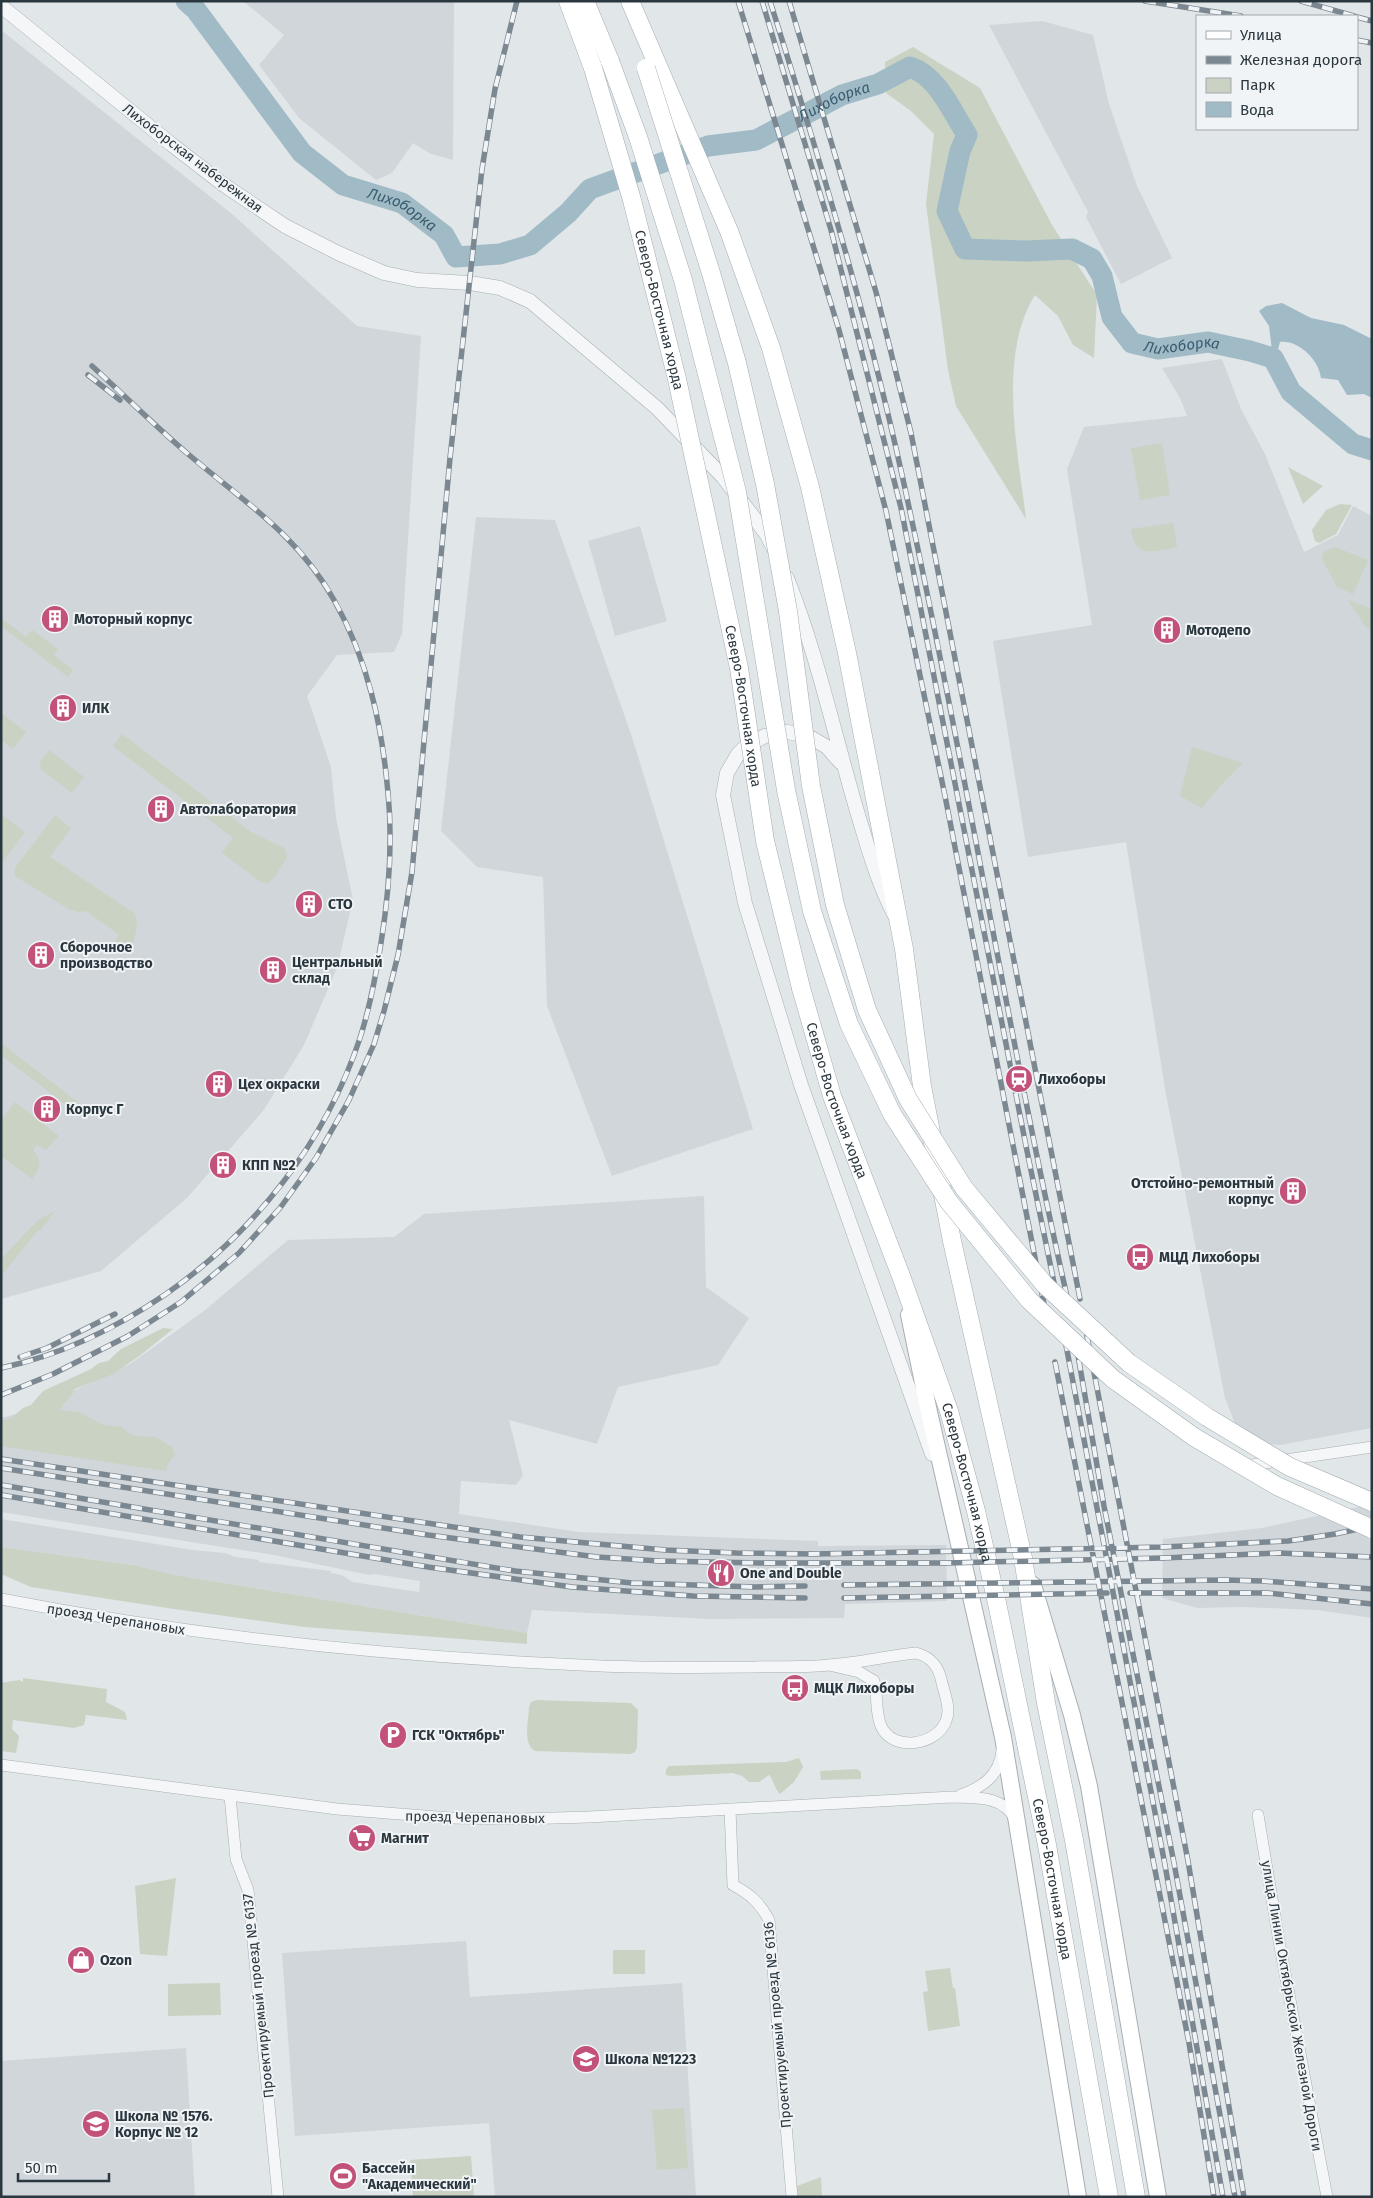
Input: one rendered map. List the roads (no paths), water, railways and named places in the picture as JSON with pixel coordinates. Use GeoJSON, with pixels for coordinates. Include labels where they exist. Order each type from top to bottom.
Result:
{"type":"FeatureCollection","features":[{"type":"Feature","properties":{"kind":"main road","name":"Северо-Восточная хорда"},"geometry":{"type":"LineString","coordinates":[[568,1],[593,68],[632,200],[679,388],[739,668],[765,841],[801,988],[832,1096],[901,1276],[949,1411],[976,1511],[1047,1845],[1108,2192]]}},
{"type":"Feature","properties":{"kind":"main road","name":"Северо-Восточная хорда"},"geometry":{"type":"LineString","coordinates":[[585,1],[610,61],[638,137],[683,280],[737,492],[786,790],[812,911],[849,1024],[892,1114],[949,1202],[1029,1300],[1113,1379],[1194,1437],[1277,1486],[1372,1529]]}},
{"type":"Feature","properties":{"kind":"main road","name":"Северо-Восточная хорда"},"geometry":{"type":"LineString","coordinates":[[620,1],[729,231],[771,348],[810,487],[847,652],[899,925],[924,1096],[952,1241],[1023,1558],[1046,1703],[1074,1840],[1135,2190]]}},
{"type":"Feature","properties":{"kind":"main road","name":"Северо-Восточная хорда"},"geometry":{"type":"LineString","coordinates":[[630,1],[652,66],[738,363],[765,484],[788,611],[811,786],[835,905],[867,1010],[908,1099],[964,1188],[1046,1285],[1129,1362],[1207,1417],[1290,1467],[1372,1502]]}},
{"type":"Feature","properties":{"kind":"main road"},"geometry":{"type":"LineString","coordinates":[[901,1276],[928,1412],[955,1522],[1003,1738],[1078,2197]]}},
{"type":"Feature","properties":{"kind":"main road"},"geometry":{"type":"LineString","coordinates":[[1023,1558],[1051,1641],[1072,1714],[1089,1786],[1158,2197]]}},
{"type":"Feature","properties":{"kind":"street","name":"Лихоборская набережная"},"geometry":{"type":"LineString","coordinates":[[1,6],[171,144],[224,185],[285,226],[338,253],[384,273],[417,280],[470,283],[500,288],[530,301],[658,410],[723,477],[767,536],[806,624],[846,774]]}},
{"type":"Feature","properties":{"kind":"street"},"geometry":{"type":"LineString","coordinates":[[899,925],[880,887],[846,774],[835,755],[818,741],[798,733],[776,733],[755,740],[738,754],[727,773],[722,795],[745,903],[801,1085],[902,1365],[955,1522]]}},
{"type":"Feature","properties":{"kind":"street"},"geometry":{"type":"LineString","coordinates":[[1245,1466],[1372,1447]]}},
{"type":"Feature","properties":{"kind":"street","name":"проезд Черепановых"},"geometry":{"type":"LineString","coordinates":[[1,1599],[62,1611],[202,1633],[486,1660],[621,1667],[829,1665]]}},
{"type":"Feature","properties":{"kind":"street"},"geometry":{"type":"LineString","coordinates":[[916,1653],[927,1656],[940,1673],[948,1706],[946,1721],[939,1733],[925,1741],[902,1743],[890,1738],[881,1727],[878,1716],[878,1694],[874,1681],[859,1672],[829,1665],[916,1653]]}},
{"type":"Feature","properties":{"kind":"street","name":"проезд Черепановых"},"geometry":{"type":"LineString","coordinates":[[952,1797],[973,1791],[991,1778],[1002,1757],[1003,1738]]}},
{"type":"Feature","properties":{"kind":"street","name":"проезд Черепановых"},"geometry":{"type":"LineString","coordinates":[[1,1765],[230,1796],[394,1815],[553,1819],[952,1797],[985,1799],[996,1802],[1011,1811],[1018,1824]]}},
{"type":"Feature","properties":{"kind":"street","name":"Проектируемый проезд № 6137"},"geometry":{"type":"LineString","coordinates":[[230,1796],[236,1859],[248,1890],[278,2197]]}},
{"type":"Feature","properties":{"kind":"street","name":"Проектируемый проезд № 6136"},"geometry":{"type":"LineString","coordinates":[[730,1809],[733,1885],[749,1894],[762,1906],[769,1920],[792,2197]]}},
{"type":"Feature","properties":{"kind":"street","name":"улица Линии Октябрьской Железной Дороги"},"geometry":{"type":"LineString","coordinates":[[1258,1814],[1327,2197]]}},
{"type":"Feature","properties":{"kind":"water"},"geometry":{"type":"Polygon","coordinates":[[[1282,303],[1311,318],[1344,325],[1372,339],[1372,398],[1364,394],[1347,395],[1338,380],[1321,378],[1312,358],[1307,352],[1294,344],[1280,342],[1277,353],[1272,350],[1269,326],[1259,311],[1266,306],[1282,303]]]}},
{"type":"Feature","properties":{"kind":"waterway","name":"Лихоборка"},"geometry":{"type":"LineString","coordinates":[[186,1],[196,10],[302,153],[343,185],[402,203],[444,235],[456,257],[500,254],[530,245],[568,213],[590,189],[708,146],[756,140],[842,95],[878,84],[910,67],[929,78],[936,86],[967,135],[960,151],[947,211],[965,249],[1027,251],[1072,249],[1092,259],[1102,276],[1112,317],[1132,343],[1158,349],[1208,342],[1273,358],[1291,392],[1353,444],[1372,450]]}},
{"type":"Feature","properties":{"kind":"railway"},"geometry":{"type":"LineString","coordinates":[[1,1395],[53,1374],[128,1336],[181,1302],[239,1253],[280,1208],[316,1158],[349,1100],[374,1044],[398,955],[412,872],[450,458],[482,169],[495,89],[517,1]]}},
{"type":"Feature","properties":{"kind":"railway"},"geometry":{"type":"LineString","coordinates":[[738,1],[839,330],[886,511],[945,796],[1044,1304]]}},
{"type":"Feature","properties":{"kind":"railway"},"geometry":{"type":"LineString","coordinates":[[762,1],[831,230],[901,508],[1058,1302]]}},
{"type":"Feature","properties":{"kind":"railway"},"geometry":{"type":"LineString","coordinates":[[770,1],[846,255],[896,447],[931,610],[1026,1104],[1068,1301]]}},
{"type":"Feature","properties":{"kind":"railway"},"geometry":{"type":"LineString","coordinates":[[789,1],[876,292],[911,433],[1080,1299]]}},
{"type":"Feature","properties":{"kind":"railway"},"geometry":{"type":"LineString","coordinates":[[1145,1],[1235,15]]}},
{"type":"Feature","properties":{"kind":"railway"},"geometry":{"type":"LineString","coordinates":[[1301,1],[1350,15]]}},
{"type":"Feature","properties":{"kind":"railway"},"geometry":{"type":"LineString","coordinates":[[1358,17],[1372,21]]}},
{"type":"Feature","properties":{"kind":"railway"},"geometry":{"type":"LineString","coordinates":[[1358,40],[1372,43]]}},
{"type":"Feature","properties":{"kind":"railway"},"geometry":{"type":"LineString","coordinates":[[1,1368],[24,1363],[67,1348],[127,1319],[147,1307],[198,1269],[229,1242],[258,1213],[284,1181],[328,1113],[346,1076],[360,1038],[370,1003],[377,967],[388,887],[389,812],[382,743],[372,694],[356,646],[334,600],[304,556],[268,520],[176,443],[92,366]]}},
{"type":"Feature","properties":{"kind":"railway"},"geometry":{"type":"LineString","coordinates":[[88,375],[120,400]]}},
{"type":"Feature","properties":{"kind":"railway"},"geometry":{"type":"LineString","coordinates":[[20,1357],[47,1348],[115,1314]]}},
{"type":"Feature","properties":{"kind":"railway"},"geometry":{"type":"LineString","coordinates":[[1087,1336],[1188,1861],[1244,2197]]}},
{"type":"Feature","properties":{"kind":"railway"},"geometry":{"type":"LineString","coordinates":[[1075,1338],[1104,1506],[1174,1863],[1235,2197]]}},
{"type":"Feature","properties":{"kind":"railway"},"geometry":{"type":"LineString","coordinates":[[1065,1340],[1165,1865],[1223,2197]]}},
{"type":"Feature","properties":{"kind":"railway"},"geometry":{"type":"LineString","coordinates":[[1055,1362],[1189,2043],[1214,2197]]}},
{"type":"Feature","properties":{"kind":"railway"},"geometry":{"type":"LineString","coordinates":[[1,1459],[520,1537],[665,1550],[813,1554],[1163,1547],[1288,1541],[1372,1526]]}},
{"type":"Feature","properties":{"kind":"railway"},"geometry":{"type":"LineString","coordinates":[[1,1468],[428,1535],[597,1557],[659,1561],[761,1563],[946,1563],[1163,1558],[1279,1553],[1372,1557]]}},
{"type":"Feature","properties":{"kind":"railway"},"geometry":{"type":"LineString","coordinates":[[1,1485],[515,1571],[632,1583],[755,1587],[805,1586]]}},
{"type":"Feature","properties":{"kind":"railway"},"geometry":{"type":"LineString","coordinates":[[1,1495],[428,1567],[572,1587],[693,1596],[805,1598]]}},
{"type":"Feature","properties":{"kind":"railway"},"geometry":{"type":"LineString","coordinates":[[844,1585],[1226,1580],[1372,1589]]}},
{"type":"Feature","properties":{"kind":"railway"},"geometry":{"type":"LineString","coordinates":[[844,1598],[1107,1593]]}},
{"type":"Feature","properties":{"kind":"railway"},"geometry":{"type":"LineString","coordinates":[[1130,1593],[1267,1593],[1372,1604]]}},
{"type":"Feature","properties":{"kind":"place","name":"Моторный корпус"},"geometry":{"type":"Point","coordinates":[55,619]}},
{"type":"Feature","properties":{"kind":"place","name":"Мотодепо"},"geometry":{"type":"Point","coordinates":[1167,630]}},
{"type":"Feature","properties":{"kind":"place","name":"ИЛК"},"geometry":{"type":"Point","coordinates":[63,708]}},
{"type":"Feature","properties":{"kind":"place","name":"Автолаборатория"},"geometry":{"type":"Point","coordinates":[161,809]}},
{"type":"Feature","properties":{"kind":"place","name":"СТО"},"geometry":{"type":"Point","coordinates":[309,904]}},
{"type":"Feature","properties":{"kind":"place","name":"Сборочное производство"},"geometry":{"type":"Point","coordinates":[41,955]}},
{"type":"Feature","properties":{"kind":"place","name":"Центральный склад"},"geometry":{"type":"Point","coordinates":[273,970]}},
{"type":"Feature","properties":{"kind":"place","name":"Лихоборы"},"geometry":{"type":"Point","coordinates":[1019,1079]}},
{"type":"Feature","properties":{"kind":"place","name":"Цех окраски"},"geometry":{"type":"Point","coordinates":[219,1084]}},
{"type":"Feature","properties":{"kind":"place","name":"Корпус Г"},"geometry":{"type":"Point","coordinates":[47,1109]}},
{"type":"Feature","properties":{"kind":"place","name":"КПП №2"},"geometry":{"type":"Point","coordinates":[223,1165]}},
{"type":"Feature","properties":{"kind":"place","name":"Отстойно-ремонтный корпус"},"geometry":{"type":"Point","coordinates":[1293,1191]}},
{"type":"Feature","properties":{"kind":"place","name":"МЦД Лихоборы"},"geometry":{"type":"Point","coordinates":[1140,1257]}},
{"type":"Feature","properties":{"kind":"place","name":"One and Double"},"geometry":{"type":"Point","coordinates":[721,1573]}},
{"type":"Feature","properties":{"kind":"place","name":"МЦК Лихоборы"},"geometry":{"type":"Point","coordinates":[795,1688]}},
{"type":"Feature","properties":{"kind":"place","name":"ГСК \"Октябрь\""},"geometry":{"type":"Point","coordinates":[393,1735]}},
{"type":"Feature","properties":{"kind":"place","name":"Магнит"},"geometry":{"type":"Point","coordinates":[362,1838]}},
{"type":"Feature","properties":{"kind":"place","name":"Ozon"},"geometry":{"type":"Point","coordinates":[81,1960]}},
{"type":"Feature","properties":{"kind":"place","name":"Школа №1223"},"geometry":{"type":"Point","coordinates":[586,2059]}},
{"type":"Feature","properties":{"kind":"place","name":"Школа № 1576. Корпус № 12"},"geometry":{"type":"Point","coordinates":[96,2124]}},
{"type":"Feature","properties":{"kind":"place","name":"Бассейн \"Академический\""},"geometry":{"type":"Point","coordinates":[343,2176]}}]}
